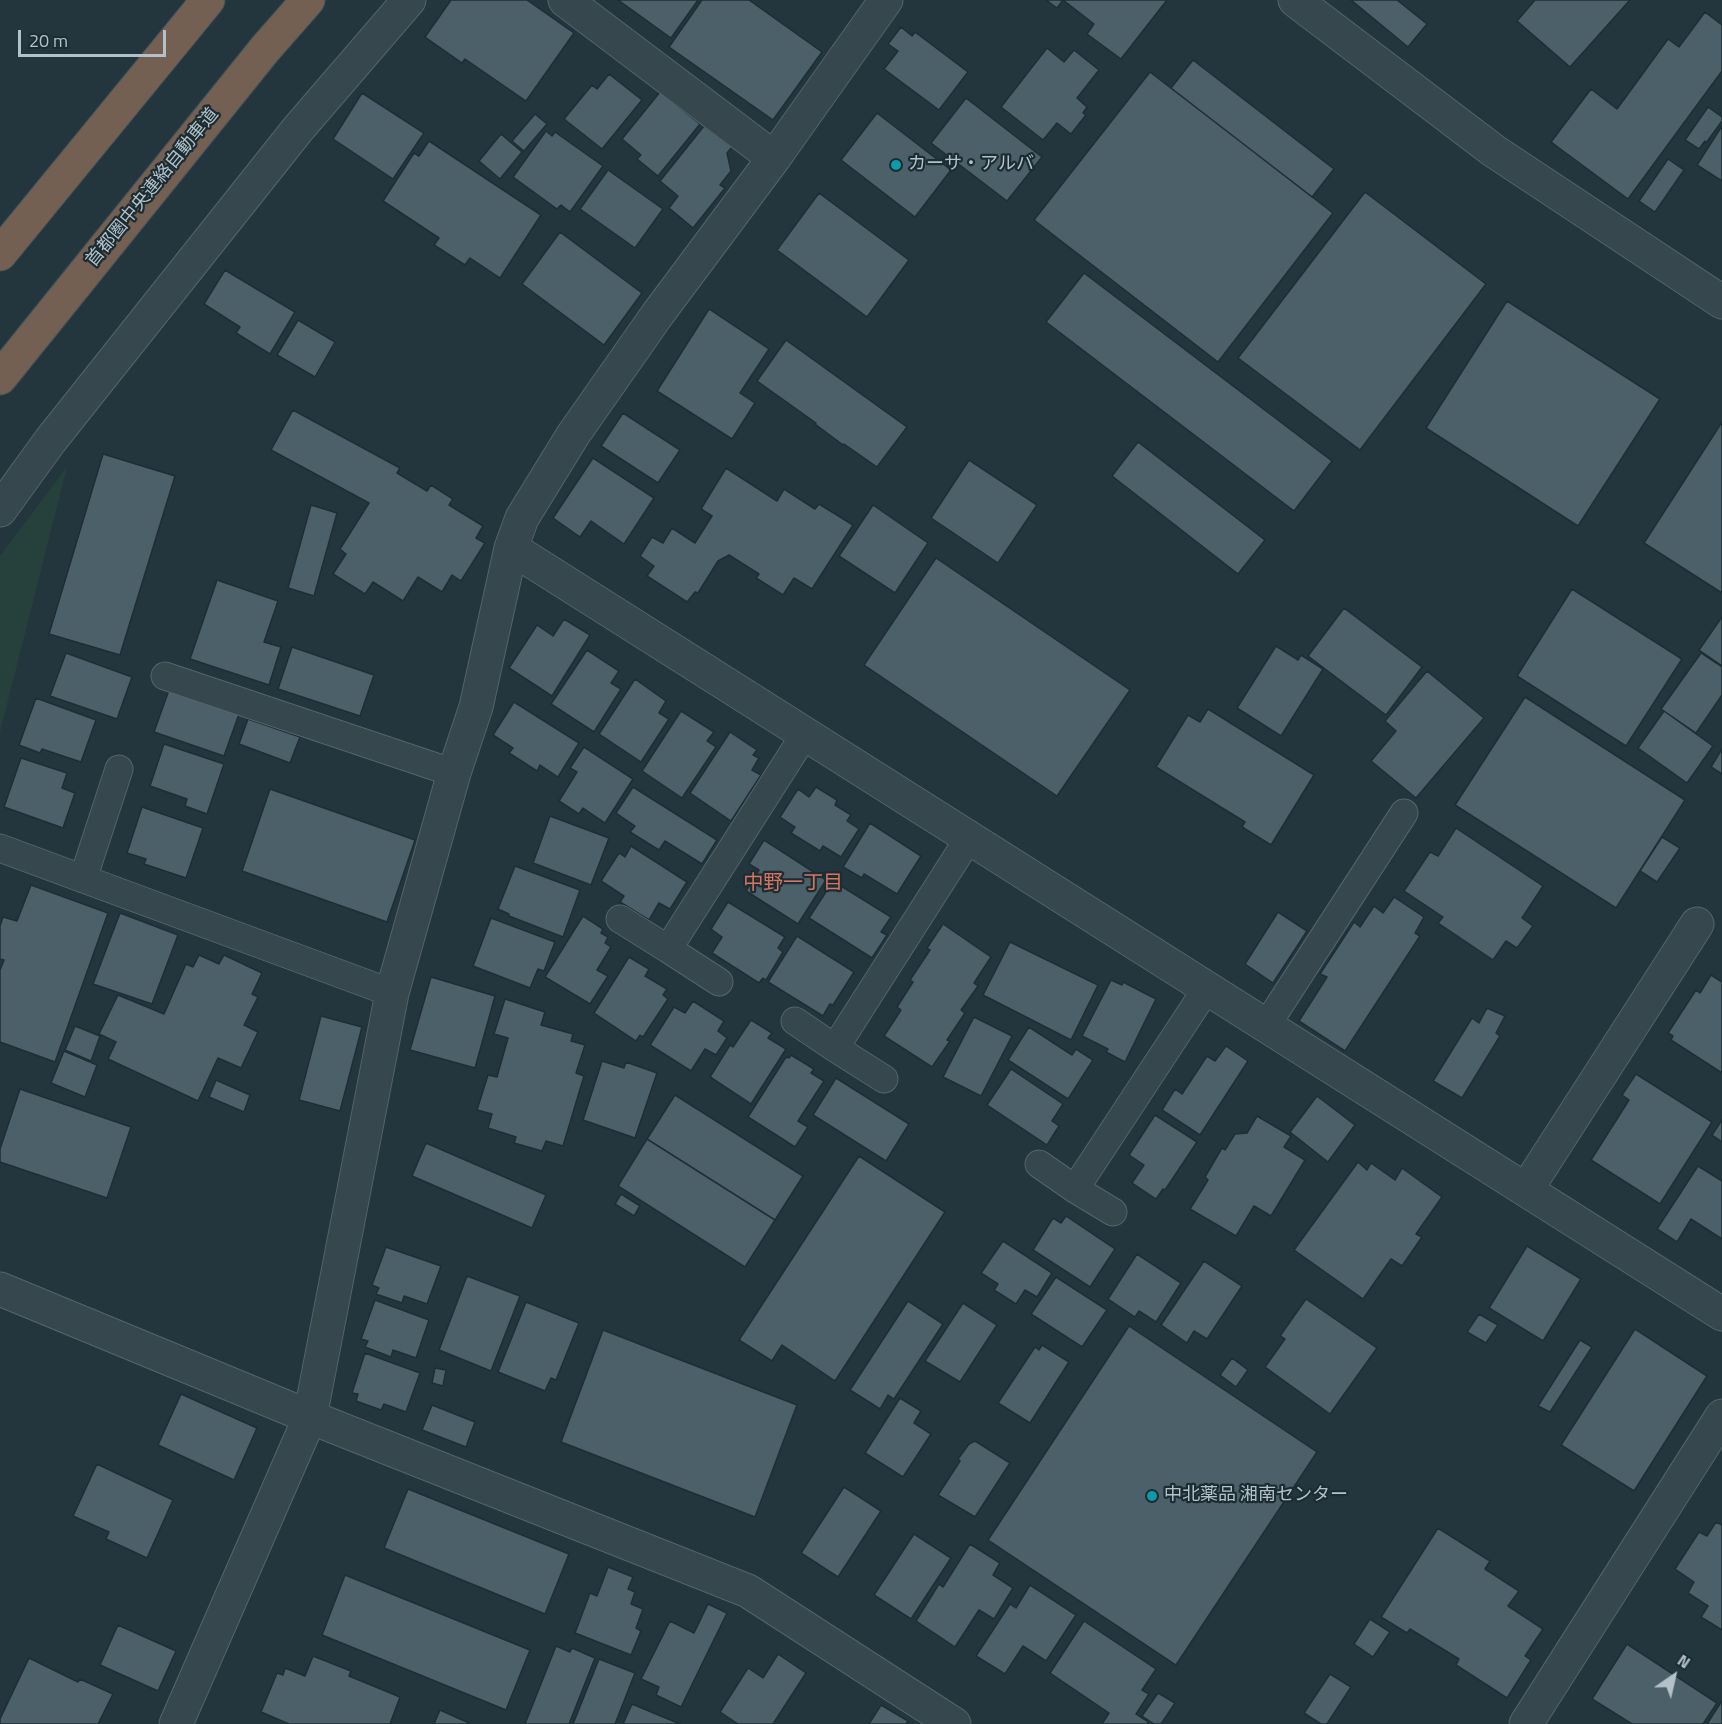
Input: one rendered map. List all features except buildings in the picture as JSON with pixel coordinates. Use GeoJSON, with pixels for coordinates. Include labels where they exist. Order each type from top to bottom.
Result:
{"type":"FeatureCollection","features":[{"type":"Feature","properties":{"kind":"highway"},"geometry":{"type":"LineString","coordinates":[[0,254],[208,0]]}},
{"type":"Feature","properties":{"kind":"highway","name":"首都圏中央連絡自動車道"},"geometry":{"type":"LineString","coordinates":[[0,378],[258,58],[308,0]]}},
{"type":"Feature","properties":{"kind":"street"},"geometry":{"type":"LineString","coordinates":[[0,510],[50,441],[291,138],[409,0]]}},
{"type":"Feature","properties":{"kind":"street"},"geometry":{"type":"LineString","coordinates":[[565,0],[774,158]]}},
{"type":"Feature","properties":{"kind":"street"},"geometry":{"type":"LineString","coordinates":[[176,1724],[310,1418],[392,993],[454,772],[476,707],[511,548],[522,518],[573,435],[657,315],[774,158],[886,0]]}},
{"type":"Feature","properties":{"kind":"street"},"geometry":{"type":"LineString","coordinates":[[1295,0],[1494,151],[1722,302]]}},
{"type":"Feature","properties":{"kind":"street"},"geometry":{"type":"LineString","coordinates":[[511,548],[1722,1314]]}},
{"type":"Feature","properties":{"kind":"street"},"geometry":{"type":"LineString","coordinates":[[1526,1190],[1697,924]]}},
{"type":"Feature","properties":{"kind":"street"},"geometry":{"type":"LineString","coordinates":[[0,1289],[310,1418],[748,1591],[954,1724]]}},
{"type":"Feature","properties":{"kind":"street"},"geometry":{"type":"LineString","coordinates":[[1527,1724],[1722,1416]]}},
{"type":"Feature","properties":{"kind":"lane"},"geometry":{"type":"LineString","coordinates":[[165,676],[454,772]]}},
{"type":"Feature","properties":{"kind":"lane"},"geometry":{"type":"LineString","coordinates":[[668,949],[805,734]]}},
{"type":"Feature","properties":{"kind":"lane"},"geometry":{"type":"LineString","coordinates":[[83,879],[119,769]]}},
{"type":"Feature","properties":{"kind":"lane"},"geometry":{"type":"LineString","coordinates":[[1266,1026],[1404,813]]}},
{"type":"Feature","properties":{"kind":"lane"},"geometry":{"type":"LineString","coordinates":[[835,1048],[969,838]]}},
{"type":"Feature","properties":{"kind":"lane"},"geometry":{"type":"LineString","coordinates":[[0,848],[392,993]]}},
{"type":"Feature","properties":{"kind":"lane"},"geometry":{"type":"LineString","coordinates":[[620,919],[719,982]]}},
{"type":"Feature","properties":{"kind":"lane"},"geometry":{"type":"LineString","coordinates":[[1076,1189],[1207,988]]}},
{"type":"Feature","properties":{"kind":"lane"},"geometry":{"type":"LineString","coordinates":[[795,1021],[884,1079]]}},
{"type":"Feature","properties":{"kind":"lane"},"geometry":{"type":"LineString","coordinates":[[1039,1164],[1113,1212]]}},
{"type":"Feature","properties":{"kind":"green space"},"geometry":{"type":"Polygon","coordinates":[[[67,467],[0,732],[0,556],[67,467]]]}},
{"type":"Feature","properties":{"kind":"place","name":"カーサ・アルバ"},"geometry":{"type":"Point","coordinates":[896,165]}},
{"type":"Feature","properties":{"kind":"place","name":"中北薬品 湘南センター"},"geometry":{"type":"Point","coordinates":[1152,1496]}},
{"type":"Feature","properties":{"kind":"district","name":"中野一丁目"},"geometry":{"type":"Point","coordinates":[793,884]}}]}
